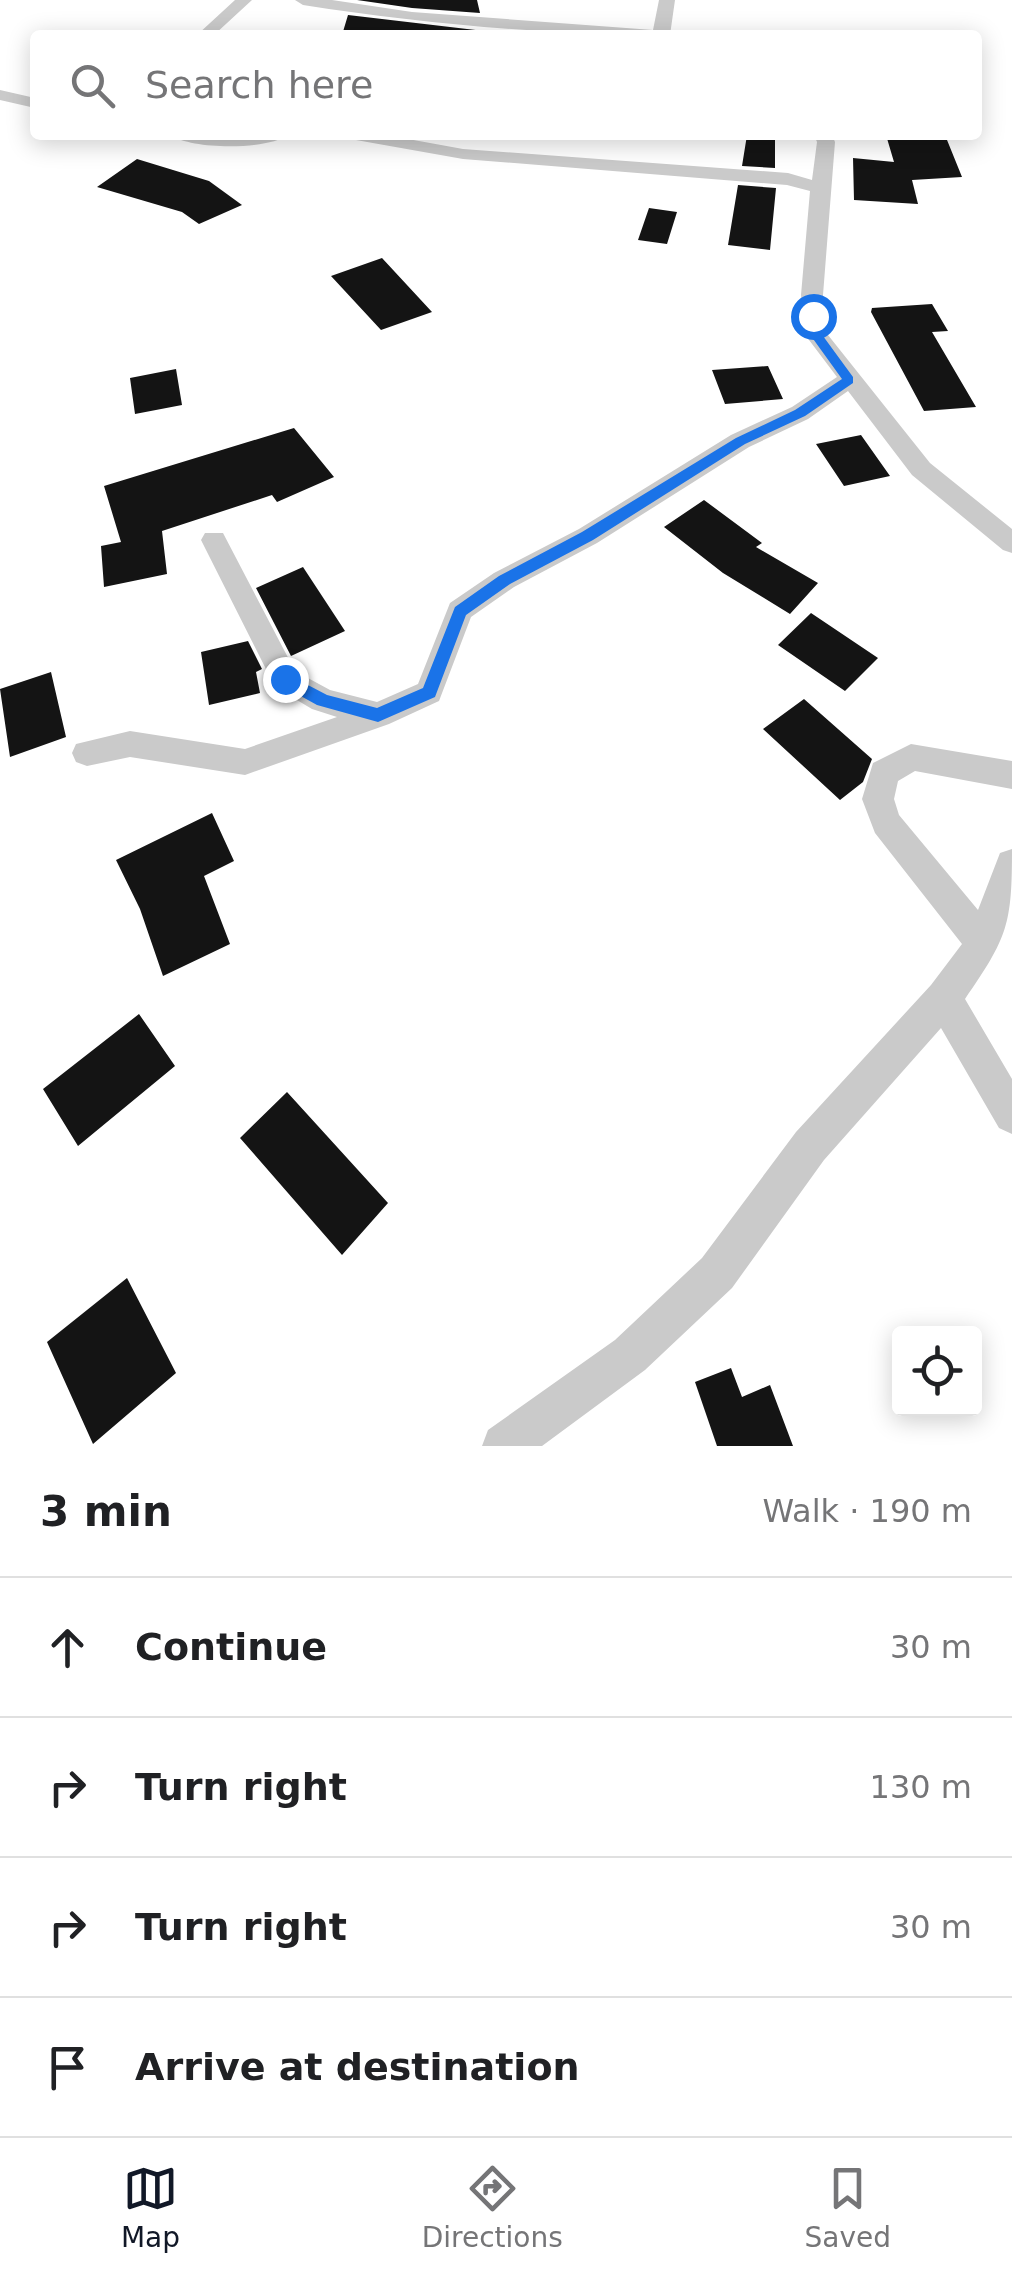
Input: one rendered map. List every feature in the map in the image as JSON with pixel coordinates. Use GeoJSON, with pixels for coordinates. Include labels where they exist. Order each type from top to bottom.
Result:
{"type":"FeatureCollection","features":[{"type":"Feature","properties":{"kind":"street"},"geometry":{"type":"LineString","coordinates":[[211,30],[244,0]]}},
{"type":"Feature","properties":{"kind":"street"},"geometry":{"type":"LineString","coordinates":[[304,0],[615,30]]}},
{"type":"Feature","properties":{"kind":"street"},"geometry":{"type":"LineString","coordinates":[[662,30],[667,0]]}},
{"type":"Feature","properties":{"kind":"street"},"geometry":{"type":"LineString","coordinates":[[0,95],[30,102]]}},
{"type":"Feature","properties":{"kind":"street"},"geometry":{"type":"LineString","coordinates":[[211,140],[240,140]]}},
{"type":"Feature","properties":{"kind":"street"},"geometry":{"type":"LineString","coordinates":[[384,140],[463,154],[788,179],[820,188]]}},
{"type":"Feature","properties":{"kind":"street"},"geometry":{"type":"LineString","coordinates":[[825,140],[813,316],[817,336],[929,478],[1012,542]]}},
{"type":"Feature","properties":{"kind":"street"},"geometry":{"type":"LineString","coordinates":[[86,753],[130,744],[245,762],[378,715],[429,692],[460,612],[740,441],[800,413],[849,380]]}},
{"type":"Feature","properties":{"kind":"street"},"geometry":{"type":"LineString","coordinates":[[214,540],[285,679],[322,700],[378,715]]}},
{"type":"Feature","properties":{"kind":"street"},"geometry":{"type":"LineString","coordinates":[[983,942],[886,822],[878,799],[884,773],[910,757],[1012,775],[1012,784]]}},
{"type":"Feature","properties":{"kind":"street"},"geometry":{"type":"LineString","coordinates":[[504,1446],[630,1356],[716,1273],[810,1146],[944,998],[983,942],[1012,864]]}},
{"type":"Feature","properties":{"kind":"street"},"geometry":{"type":"LineString","coordinates":[[944,998],[1012,1115]]}},
{"type":"Feature","properties":{"kind":"building"},"geometry":{"type":"Polygon","coordinates":[[[357,0],[477,0],[480,13],[412,8],[357,0]]]}},
{"type":"Feature","properties":{"kind":"building"},"geometry":{"type":"Polygon","coordinates":[[[348,15],[476,30],[344,30],[348,15]]]}},
{"type":"Feature","properties":{"kind":"building"},"geometry":{"type":"Polygon","coordinates":[[[746,140],[775,140],[775,168],[742,166],[746,140]]]}},
{"type":"Feature","properties":{"kind":"building"},"geometry":{"type":"Polygon","coordinates":[[[887,140],[947,140],[962,177],[912,180],[918,204],[854,200],[853,158],[894,162],[887,140]]]}},
{"type":"Feature","properties":{"kind":"building"},"geometry":{"type":"Polygon","coordinates":[[[137,159],[209,181],[242,205],[199,224],[182,212],[97,187],[137,159]]]}},
{"type":"Feature","properties":{"kind":"building"},"geometry":{"type":"Polygon","coordinates":[[[738,185],[776,188],[770,250],[728,245],[738,185]]]}},
{"type":"Feature","properties":{"kind":"building"},"geometry":{"type":"Polygon","coordinates":[[[649,208],[677,212],[667,244],[638,240],[649,208]]]}},
{"type":"Feature","properties":{"kind":"building"},"geometry":{"type":"Polygon","coordinates":[[[382,258],[432,312],[381,330],[331,276],[382,258]]]}},
{"type":"Feature","properties":{"kind":"building"},"geometry":{"type":"Polygon","coordinates":[[[932,304],[948,331],[932,332],[976,407],[924,411],[871,312],[872,308],[932,304]]]}},
{"type":"Feature","properties":{"kind":"building"},"geometry":{"type":"Polygon","coordinates":[[[768,366],[783,399],[725,404],[712,370],[768,366]]]}},
{"type":"Feature","properties":{"kind":"building"},"geometry":{"type":"Polygon","coordinates":[[[176,369],[182,405],[135,414],[130,378],[176,369]]]}},
{"type":"Feature","properties":{"kind":"building"},"geometry":{"type":"Polygon","coordinates":[[[294,428],[334,477],[277,502],[272,495],[162,531],[167,574],[104,587],[101,546],[121,542],[104,486],[294,428]]]}},
{"type":"Feature","properties":{"kind":"building"},"geometry":{"type":"Polygon","coordinates":[[[861,435],[890,476],[844,486],[816,444],[861,435]]]}},
{"type":"Feature","properties":{"kind":"building"},"geometry":{"type":"Polygon","coordinates":[[[704,500],[762,543],[756,547],[818,583],[790,614],[723,573],[664,527],[704,500]]]}},
{"type":"Feature","properties":{"kind":"building"},"geometry":{"type":"Polygon","coordinates":[[[303,567],[345,631],[291,656],[256,588],[303,567]]]}},
{"type":"Feature","properties":{"kind":"building"},"geometry":{"type":"Polygon","coordinates":[[[811,613],[878,658],[845,691],[778,645],[811,613]]]}},
{"type":"Feature","properties":{"kind":"building"},"geometry":{"type":"Polygon","coordinates":[[[248,641],[262,669],[256,672],[260,693],[209,705],[201,652],[248,641]]]}},
{"type":"Feature","properties":{"kind":"building"},"geometry":{"type":"Polygon","coordinates":[[[51,672],[66,737],[10,757],[0,689],[51,672]]]}},
{"type":"Feature","properties":{"kind":"building"},"geometry":{"type":"Polygon","coordinates":[[[804,699],[872,759],[863,782],[840,800],[763,729],[804,699]]]}},
{"type":"Feature","properties":{"kind":"building"},"geometry":{"type":"Polygon","coordinates":[[[212,813],[234,861],[204,876],[230,944],[163,976],[140,909],[116,860],[212,813]]]}},
{"type":"Feature","properties":{"kind":"building"},"geometry":{"type":"Polygon","coordinates":[[[139,1014],[175,1066],[78,1146],[43,1089],[139,1014]]]}},
{"type":"Feature","properties":{"kind":"building"},"geometry":{"type":"Polygon","coordinates":[[[287,1092],[388,1203],[342,1255],[240,1138],[287,1092]]]}},
{"type":"Feature","properties":{"kind":"building"},"geometry":{"type":"Polygon","coordinates":[[[127,1278],[176,1373],[93,1444],[47,1342],[127,1278]]]}},
{"type":"Feature","properties":{"kind":"building"},"geometry":{"type":"Polygon","coordinates":[[[731,1368],[742,1397],[770,1385],[793,1446],[717,1446],[695,1382],[731,1368]]]}},
{"type":"Feature","properties":{"kind":"route"},"geometry":{"type":"LineString","coordinates":[[285,679],[322,700],[378,715],[429,692],[460,612],[504,580],[588,536],[740,441],[800,413],[849,380],[817,336],[813,316]]}}]}
